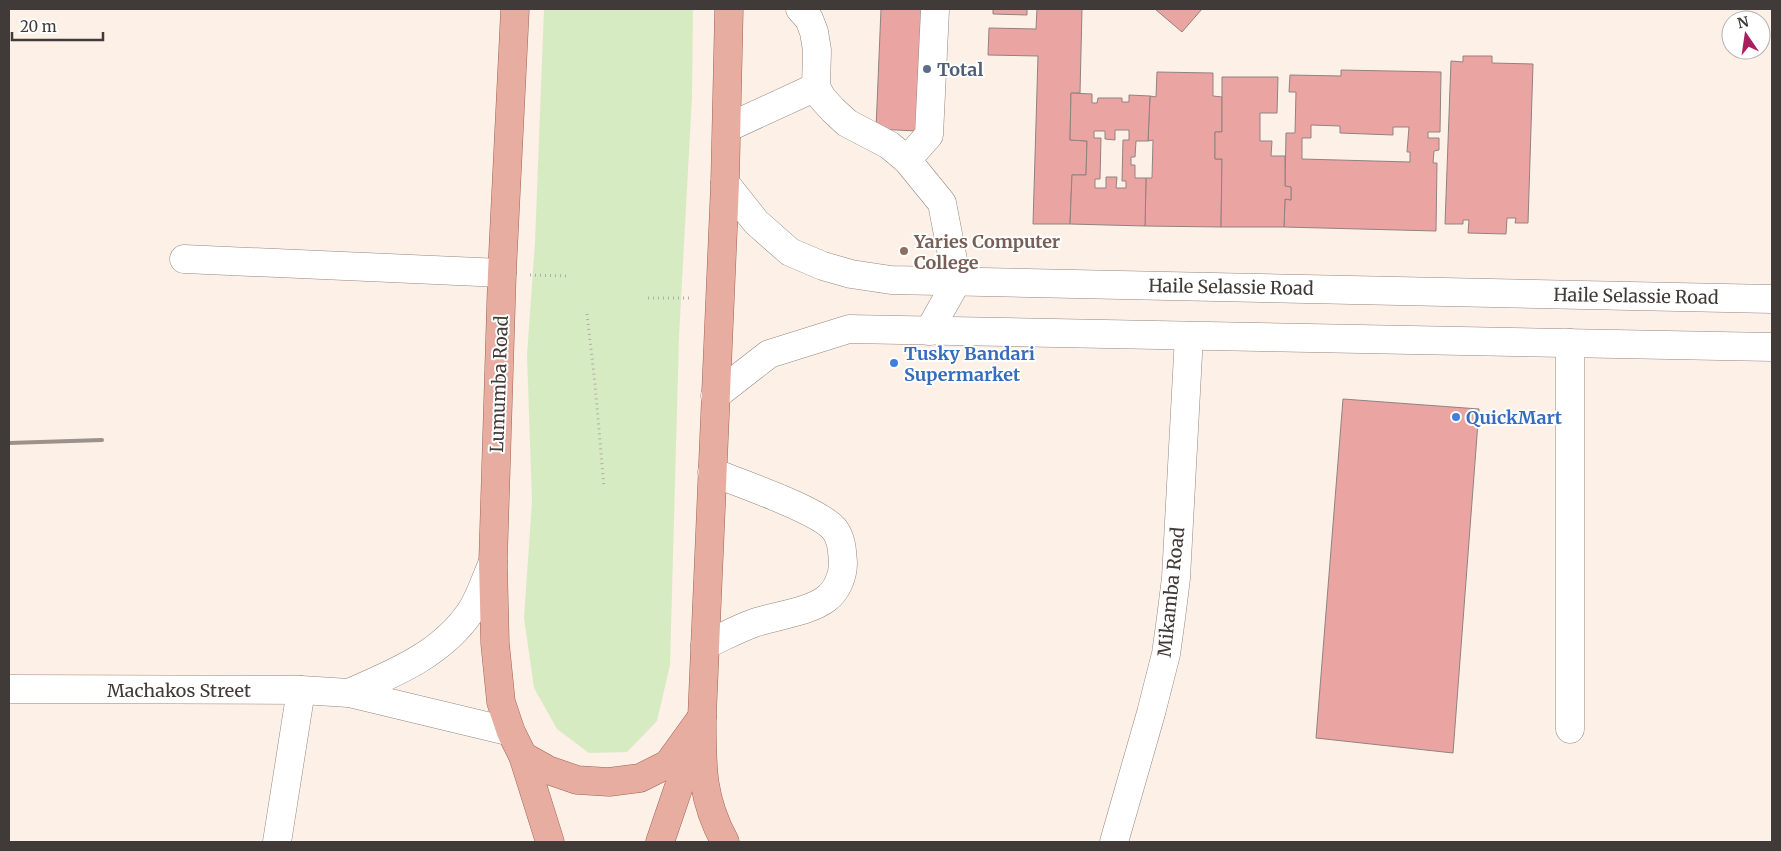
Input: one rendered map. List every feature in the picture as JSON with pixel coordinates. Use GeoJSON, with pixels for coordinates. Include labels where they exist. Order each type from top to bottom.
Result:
{"type":"FeatureCollection","features":[{"type":"Feature","properties":{"kind":"main road","name":"Lumumba Road"},"geometry":{"type":"LineString","coordinates":[[516,9],[502,274],[493,562],[495,643],[501,702],[550,842]]}},
{"type":"Feature","properties":{"kind":"main road"},"geometry":{"type":"LineString","coordinates":[[725,842],[709,809],[702,770],[702,717],[720,296],[729,9]]}},
{"type":"Feature","properties":{"kind":"main road"},"geometry":{"type":"LineString","coordinates":[[517,744],[548,770],[577,780],[609,782],[640,778],[668,764],[702,717]]}},
{"type":"Feature","properties":{"kind":"main road"},"geometry":{"type":"LineString","coordinates":[[660,842],[702,717]]}},
{"type":"Feature","properties":{"kind":"street"},"geometry":{"type":"LineString","coordinates":[[800,9],[809,19],[814,32],[817,50],[816,87],[833,110],[848,122],[889,145],[907,160],[942,203],[957,281],[930,331]]}},
{"type":"Feature","properties":{"kind":"street"},"geometry":{"type":"LineString","coordinates":[[907,160],[929,136],[935,10]]}},
{"type":"Feature","properties":{"kind":"street"},"geometry":{"type":"LineString","coordinates":[[726,128],[816,87]]}},
{"type":"Feature","properties":{"kind":"street","name":"Haile Selassie Road"},"geometry":{"type":"LineString","coordinates":[[724,183],[756,222],[790,252],[823,266],[851,274],[891,280],[1772,299]]}},
{"type":"Feature","properties":{"kind":"street"},"geometry":{"type":"LineString","coordinates":[[184,259],[502,274]]}},
{"type":"Feature","properties":{"kind":"street"},"geometry":{"type":"LineString","coordinates":[[715,396],[769,354],[849,329],[1772,347]]}},
{"type":"Feature","properties":{"kind":"street","name":"Mikamba Road"},"geometry":{"type":"LineString","coordinates":[[1114,842],[1166,654],[1176,578],[1189,336]]}},
{"type":"Feature","properties":{"kind":"street"},"geometry":{"type":"LineString","coordinates":[[1570,343],[1570,729]]}},
{"type":"Feature","properties":{"kind":"street"},"geometry":{"type":"LineString","coordinates":[[705,645],[753,624],[822,602],[836,587],[842,576],[843,566],[840,539],[828,523],[808,512],[712,472]]}},
{"type":"Feature","properties":{"kind":"street","name":"Machakos Street"},"geometry":{"type":"LineString","coordinates":[[349,693],[393,674],[426,656],[445,641],[471,610],[493,562]]}},
{"type":"Feature","properties":{"kind":"street","name":"Machakos Street"},"geometry":{"type":"LineString","coordinates":[[9,689],[301,690],[349,693],[517,744]]}},
{"type":"Feature","properties":{"kind":"street"},"geometry":{"type":"LineString","coordinates":[[277,842],[301,690]]}},
{"type":"Feature","properties":{"kind":"path"},"geometry":{"type":"LineString","coordinates":[[502,274],[568,276]]}},
{"type":"Feature","properties":{"kind":"path"},"geometry":{"type":"LineString","coordinates":[[648,298],[678,299],[720,296]]}},
{"type":"Feature","properties":{"kind":"path"},"geometry":{"type":"LineString","coordinates":[[587,314],[604,487]]}},
{"type":"Feature","properties":{"kind":"green space"},"geometry":{"type":"Polygon","coordinates":[[[544,9],[693,9],[692,97],[679,337],[670,665],[657,721],[627,752],[589,753],[557,729],[534,688],[524,618],[532,501],[527,355],[535,242],[544,9]]]}},
{"type":"Feature","properties":{"kind":"building"},"geometry":{"type":"Polygon","coordinates":[[[881,9],[922,9],[917,131],[876,129],[881,9]]]}},
{"type":"Feature","properties":{"kind":"building"},"geometry":{"type":"Polygon","coordinates":[[[993,9],[1027,9],[1027,15],[993,14],[993,9]]]}},
{"type":"Feature","properties":{"kind":"building"},"geometry":{"type":"Polygon","coordinates":[[[1037,9],[1082,9],[1080,93],[1071,93],[1070,140],[1087,141],[1086,175],[1072,175],[1070,224],[1033,224],[1038,56],[988,55],[989,28],[1036,29],[1037,9]]]}},
{"type":"Feature","properties":{"kind":"building"},"geometry":{"type":"Polygon","coordinates":[[[1155,9],[1202,9],[1182,32],[1155,9]]]}},
{"type":"Feature","properties":{"kind":"building"},"geometry":{"type":"Polygon","coordinates":[[[1463,56],[1492,56],[1492,63],[1533,64],[1528,223],[1515,223],[1516,218],[1507,218],[1506,234],[1468,233],[1469,220],[1463,220],[1463,224],[1445,224],[1451,61],[1463,62],[1463,56]]]}},
{"type":"Feature","properties":{"kind":"building"},"geometry":{"type":"Polygon","coordinates":[[[1341,70],[1441,72],[1440,132],[1428,132],[1428,138],[1439,138],[1439,150],[1434,151],[1433,163],[1437,163],[1436,231],[1284,227],[1285,199],[1291,200],[1291,187],[1285,186],[1286,133],[1295,133],[1296,92],[1289,92],[1290,75],[1341,76],[1341,70]],[[1311,125],[1311,138],[1302,138],[1302,159],[1410,162],[1410,152],[1407,152],[1409,127],[1393,127],[1393,135],[1340,133],[1340,126],[1311,125]]]}},
{"type":"Feature","properties":{"kind":"building"},"geometry":{"type":"Polygon","coordinates":[[[1157,72],[1213,73],[1213,96],[1222,97],[1222,132],[1215,132],[1215,159],[1222,159],[1221,227],[1145,226],[1146,178],[1152,178],[1153,140],[1148,141],[1150,96],[1156,97],[1157,72]]]}},
{"type":"Feature","properties":{"kind":"building"},"geometry":{"type":"Polygon","coordinates":[[[1222,77],[1278,77],[1277,113],[1260,113],[1260,141],[1272,141],[1271,156],[1285,156],[1285,186],[1291,187],[1291,200],[1285,199],[1284,227],[1221,227],[1222,159],[1215,159],[1215,132],[1222,132],[1222,77]]]}},
{"type":"Feature","properties":{"kind":"building"},"geometry":{"type":"Polygon","coordinates":[[[1071,93],[1092,94],[1092,103],[1097,103],[1098,98],[1122,98],[1122,102],[1129,102],[1129,95],[1150,96],[1148,141],[1136,141],[1135,157],[1131,157],[1131,165],[1135,165],[1135,178],[1146,178],[1145,226],[1070,224],[1072,175],[1086,175],[1087,141],[1070,140],[1071,93]],[[1115,130],[1115,140],[1105,139],[1105,131],[1094,131],[1094,138],[1101,138],[1100,179],[1095,179],[1095,188],[1106,188],[1106,177],[1117,177],[1116,188],[1126,188],[1126,181],[1122,181],[1123,140],[1129,140],[1129,130],[1115,130]]]}},
{"type":"Feature","properties":{"kind":"building"},"geometry":{"type":"Polygon","coordinates":[[[1343,399],[1479,409],[1453,753],[1316,738],[1343,399]]]}},
{"type":"Feature","properties":{"kind":"railway"},"geometry":{"type":"LineString","coordinates":[[9,443],[102,440]]}},
{"type":"Feature","properties":{"kind":"place","name":"Total"},"geometry":{"type":"Point","coordinates":[927,69]}},
{"type":"Feature","properties":{"kind":"place","name":"Yaries Computer College"},"geometry":{"type":"Point","coordinates":[904,251]}},
{"type":"Feature","properties":{"kind":"place","name":"Tusky Bandari Supermarket"},"geometry":{"type":"Point","coordinates":[894,363]}},
{"type":"Feature","properties":{"kind":"place","name":"QuickMart"},"geometry":{"type":"Point","coordinates":[1456,417]}}]}
